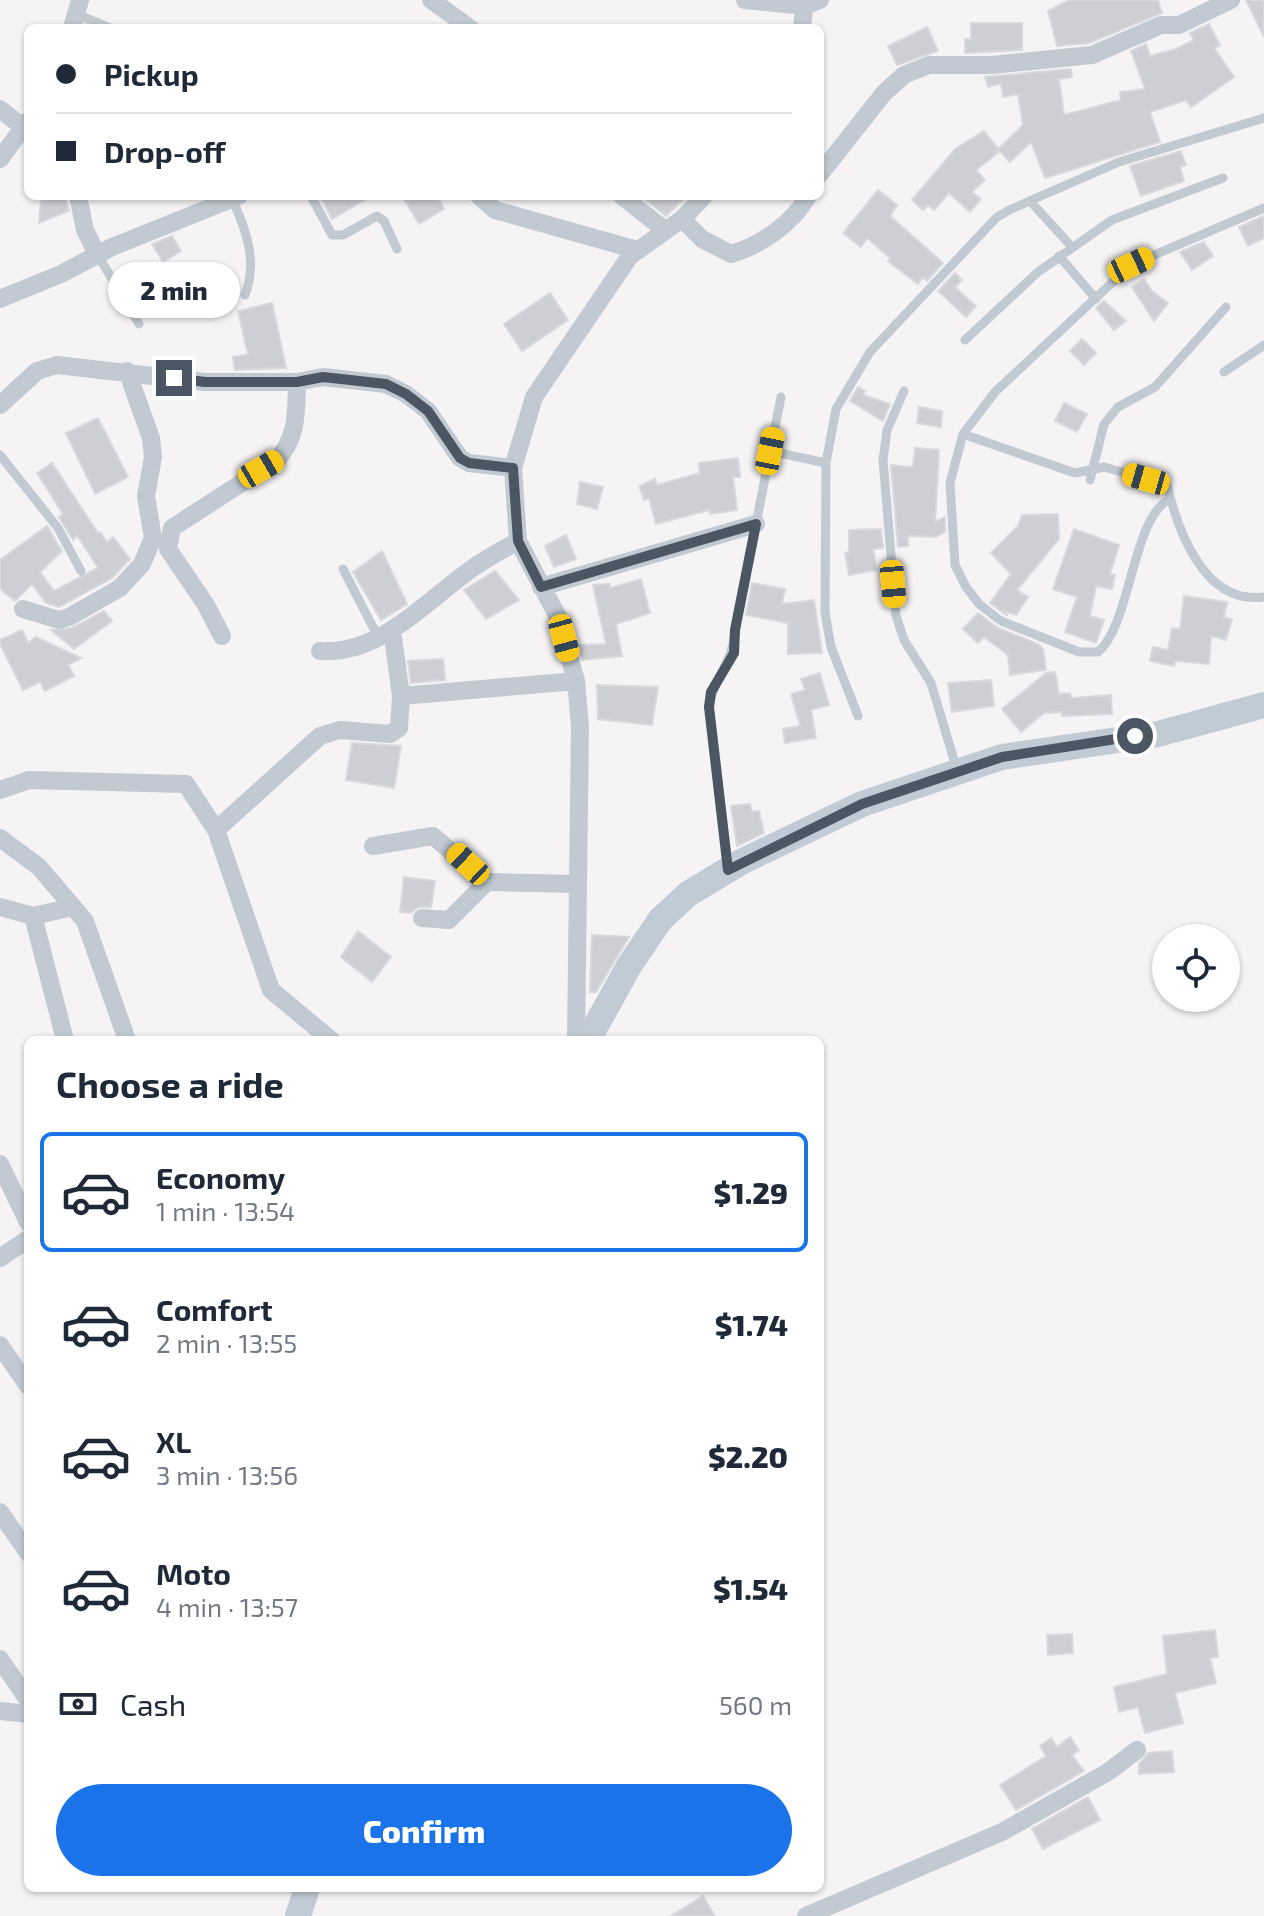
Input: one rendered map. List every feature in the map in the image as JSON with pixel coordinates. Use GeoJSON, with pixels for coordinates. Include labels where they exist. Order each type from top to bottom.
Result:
{"type":"FeatureCollection","features":[{"type":"Feature","properties":{"kind":"main road"},"geometry":{"type":"LineString","coordinates":[[590,1036],[629,966],[660,920],[688,894],[728,870],[862,804],[1002,757],[1158,734],[1264,705]]}},
{"type":"Feature","properties":{"kind":"main road"},"geometry":{"type":"LineString","coordinates":[[298,1916],[306,1892]]}},
{"type":"Feature","properties":{"kind":"street"},"geometry":{"type":"LineString","coordinates":[[431,0],[464,24]]}},
{"type":"Feature","properties":{"kind":"street"},"geometry":{"type":"LineString","coordinates":[[745,0],[810,2],[803,24]]}},
{"type":"Feature","properties":{"kind":"street"},"geometry":{"type":"LineString","coordinates":[[824,169],[884,93],[904,75],[929,65],[992,65],[1092,55],[1161,25],[1179,25],[1231,0]]}},
{"type":"Feature","properties":{"kind":"street"},"geometry":{"type":"LineString","coordinates":[[0,109],[24,123]]}},
{"type":"Feature","properties":{"kind":"street"},"geometry":{"type":"LineString","coordinates":[[0,159],[24,127]]}},
{"type":"Feature","properties":{"kind":"street"},"geometry":{"type":"LineString","coordinates":[[79,200],[85,230],[97,254]]}},
{"type":"Feature","properties":{"kind":"street"},"geometry":{"type":"LineString","coordinates":[[0,299],[97,254],[230,200]]}},
{"type":"Feature","properties":{"kind":"street"},"geometry":{"type":"LineString","coordinates":[[484,200],[495,210],[637,250]]}},
{"type":"Feature","properties":{"kind":"street"},"geometry":{"type":"LineString","coordinates":[[627,200],[666,231]]}},
{"type":"Feature","properties":{"kind":"street"},"geometry":{"type":"LineString","coordinates":[[576,1036],[580,726],[576,681],[558,617],[518,541],[513,468],[534,397],[637,250],[682,219],[700,200]]}},
{"type":"Feature","properties":{"kind":"street"},"geometry":{"type":"LineString","coordinates":[[682,219],[702,239],[731,254],[753,248],[800,209],[806,200]]}},
{"type":"Feature","properties":{"kind":"street"},"geometry":{"type":"LineString","coordinates":[[0,405],[37,371],[57,365],[205,382],[297,382],[323,377],[392,387],[428,411],[460,458],[469,463],[513,468]]}},
{"type":"Feature","properties":{"kind":"street"},"geometry":{"type":"LineString","coordinates":[[23,609],[59,620],[69,617],[120,588],[142,564],[153,538],[146,496],[153,457],[151,438],[127,371]]}},
{"type":"Feature","properties":{"kind":"street"},"geometry":{"type":"LineString","coordinates":[[222,636],[206,605],[168,549],[168,538],[172,528],[277,460],[289,446],[295,429],[297,382]]}},
{"type":"Feature","properties":{"kind":"street"},"geometry":{"type":"LineString","coordinates":[[541,587],[756,524]]}},
{"type":"Feature","properties":{"kind":"street"},"geometry":{"type":"LineString","coordinates":[[320,651],[336,652],[385,634],[472,568],[518,541]]}},
{"type":"Feature","properties":{"kind":"street"},"geometry":{"type":"LineString","coordinates":[[216,830],[320,736],[340,730],[395,732],[400,722],[401,696],[385,634]]}},
{"type":"Feature","properties":{"kind":"street"},"geometry":{"type":"LineString","coordinates":[[401,696],[576,681]]}},
{"type":"Feature","properties":{"kind":"street"},"geometry":{"type":"LineString","coordinates":[[0,790],[29,780],[186,784],[216,830],[271,990],[326,1036]]}},
{"type":"Feature","properties":{"kind":"street"},"geometry":{"type":"LineString","coordinates":[[373,846],[433,836],[487,882],[576,884]]}},
{"type":"Feature","properties":{"kind":"street"},"geometry":{"type":"LineString","coordinates":[[0,838],[39,867],[85,921],[126,1036]]}},
{"type":"Feature","properties":{"kind":"street"},"geometry":{"type":"LineString","coordinates":[[422,918],[449,920],[487,882]]}},
{"type":"Feature","properties":{"kind":"street"},"geometry":{"type":"LineString","coordinates":[[0,907],[33,916],[73,907]]}},
{"type":"Feature","properties":{"kind":"street"},"geometry":{"type":"LineString","coordinates":[[33,916],[64,1036]]}},
{"type":"Feature","properties":{"kind":"street"},"geometry":{"type":"LineString","coordinates":[[0,1164],[17,1204]]}},
{"type":"Feature","properties":{"kind":"street"},"geometry":{"type":"LineString","coordinates":[[0,1180],[24,1215]]}},
{"type":"Feature","properties":{"kind":"street"},"geometry":{"type":"LineString","coordinates":[[0,1258],[24,1242]]}},
{"type":"Feature","properties":{"kind":"street"},"geometry":{"type":"LineString","coordinates":[[2,1354],[24,1356]]}},
{"type":"Feature","properties":{"kind":"street"},"geometry":{"type":"LineString","coordinates":[[2,1354],[24,1381]]}},
{"type":"Feature","properties":{"kind":"street"},"geometry":{"type":"LineString","coordinates":[[0,1512],[24,1547]]}},
{"type":"Feature","properties":{"kind":"street"},"geometry":{"type":"LineString","coordinates":[[0,1659],[24,1694]]}},
{"type":"Feature","properties":{"kind":"street"},"geometry":{"type":"LineString","coordinates":[[0,1711],[24,1714]]}},
{"type":"Feature","properties":{"kind":"street"},"geometry":{"type":"LineString","coordinates":[[806,1916],[1002,1832],[1108,1772],[1137,1750]]}},
{"type":"Feature","properties":{"kind":"lane"},"geometry":{"type":"LineString","coordinates":[[76,14],[100,24]]}},
{"type":"Feature","properties":{"kind":"lane"},"geometry":{"type":"LineString","coordinates":[[858,716],[831,647],[825,613],[826,463],[836,409],[870,352],[996,218],[1119,162],[1264,118]]}},
{"type":"Feature","properties":{"kind":"lane"},"geometry":{"type":"LineString","coordinates":[[965,340],[1059,256],[1112,220],[1223,178]]}},
{"type":"Feature","properties":{"kind":"lane"},"geometry":{"type":"LineString","coordinates":[[236,200],[246,231],[251,272],[245,295]]}},
{"type":"Feature","properties":{"kind":"lane"},"geometry":{"type":"LineString","coordinates":[[313,200],[332,235],[343,235],[377,216],[384,221],[397,249]]}},
{"type":"Feature","properties":{"kind":"lane"},"geometry":{"type":"LineString","coordinates":[[1030,201],[1072,247]]}},
{"type":"Feature","properties":{"kind":"lane"},"geometry":{"type":"LineString","coordinates":[[1170,499],[1162,503],[1148,528],[1104,648],[1090,654],[1001,621],[979,604],[955,565],[950,483],[963,434],[995,392],[1131,265],[1264,208]]}},
{"type":"Feature","properties":{"kind":"lane"},"geometry":{"type":"LineString","coordinates":[[97,254],[139,324]]}},
{"type":"Feature","properties":{"kind":"lane"},"geometry":{"type":"LineString","coordinates":[[1059,256],[1096,299]]}},
{"type":"Feature","properties":{"kind":"lane"},"geometry":{"type":"LineString","coordinates":[[1091,474],[1104,424],[1118,407],[1155,387],[1226,307]]}},
{"type":"Feature","properties":{"kind":"lane"},"geometry":{"type":"LineString","coordinates":[[1224,372],[1264,345]]}},
{"type":"Feature","properties":{"kind":"lane"},"geometry":{"type":"LineString","coordinates":[[904,391],[887,430],[883,460],[896,615],[904,640],[931,683],[957,772]]}},
{"type":"Feature","properties":{"kind":"lane"},"geometry":{"type":"LineString","coordinates":[[728,870],[709,707],[711,692],[734,653],[735,630],[781,397]]}},
{"type":"Feature","properties":{"kind":"lane"},"geometry":{"type":"LineString","coordinates":[[963,434],[1075,473],[1091,474],[1104,467],[1167,485],[1176,521],[1205,574],[1228,590],[1264,597]]}},
{"type":"Feature","properties":{"kind":"lane"},"geometry":{"type":"LineString","coordinates":[[770,451],[826,463]]}},
{"type":"Feature","properties":{"kind":"lane"},"geometry":{"type":"LineString","coordinates":[[0,455],[58,528],[81,571]]}},
{"type":"Feature","properties":{"kind":"lane"},"geometry":{"type":"LineString","coordinates":[[343,569],[385,634]]}},
{"type":"Feature","properties":{"kind":"building"},"geometry":{"type":"Polygon","coordinates":[[[1069,0],[1158,0],[1162,13],[1089,43],[1057,46],[1048,11],[1069,0]]]}},
{"type":"Feature","properties":{"kind":"building"},"geometry":{"type":"Polygon","coordinates":[[[1246,0],[1264,0],[1264,37],[1246,0]]]}},
{"type":"Feature","properties":{"kind":"building"},"geometry":{"type":"Polygon","coordinates":[[[971,23],[1022,23],[1022,50],[965,53],[965,39],[971,39],[971,23]]]}},
{"type":"Feature","properties":{"kind":"building"},"geometry":{"type":"Polygon","coordinates":[[[1209,24],[1220,45],[1214,48],[1234,77],[1191,107],[1186,100],[1150,112],[1160,142],[1045,178],[1031,142],[1010,162],[998,149],[1023,125],[1018,94],[1003,97],[1001,83],[988,87],[985,77],[1071,69],[1072,77],[1059,79],[1064,115],[1121,100],[1120,92],[1145,89],[1131,51],[1146,44],[1150,56],[1176,49],[1194,40],[1190,33],[1209,24]]]}},
{"type":"Feature","properties":{"kind":"building"},"geometry":{"type":"Polygon","coordinates":[[[927,27],[938,51],[897,65],[888,46],[927,27]]]}},
{"type":"Feature","properties":{"kind":"building"},"geometry":{"type":"Polygon","coordinates":[[[984,131],[1000,151],[976,170],[985,180],[972,192],[981,199],[970,212],[949,193],[934,210],[928,205],[923,210],[912,200],[955,149],[984,131]]]}},
{"type":"Feature","properties":{"kind":"building"},"geometry":{"type":"Polygon","coordinates":[[[1181,151],[1186,165],[1180,167],[1184,181],[1141,196],[1130,166],[1181,151]]]}},
{"type":"Feature","properties":{"kind":"building"},"geometry":{"type":"Polygon","coordinates":[[[878,190],[897,205],[890,216],[943,263],[927,281],[923,277],[918,284],[888,261],[890,258],[867,238],[861,247],[843,233],[878,190]]]}},
{"type":"Feature","properties":{"kind":"building"},"geometry":{"type":"Polygon","coordinates":[[[41,200],[66,200],[69,211],[39,223],[41,200]]]}},
{"type":"Feature","properties":{"kind":"building"},"geometry":{"type":"Polygon","coordinates":[[[322,200],[364,200],[332,219],[322,200]]]}},
{"type":"Feature","properties":{"kind":"building"},"geometry":{"type":"Polygon","coordinates":[[[404,200],[439,200],[444,209],[419,224],[404,200]]]}},
{"type":"Feature","properties":{"kind":"building"},"geometry":{"type":"Polygon","coordinates":[[[646,200],[683,200],[666,216],[646,200]]]}},
{"type":"Feature","properties":{"kind":"building"},"geometry":{"type":"Polygon","coordinates":[[[1264,216],[1264,238],[1248,246],[1239,227],[1264,216]]]}},
{"type":"Feature","properties":{"kind":"building"},"geometry":{"type":"Polygon","coordinates":[[[172,236],[181,251],[163,262],[152,244],[172,236]]]}},
{"type":"Feature","properties":{"kind":"building"},"geometry":{"type":"Polygon","coordinates":[[[1204,242],[1213,256],[1192,270],[1180,252],[1204,242]]]}},
{"type":"Feature","properties":{"kind":"building"},"geometry":{"type":"Polygon","coordinates":[[[955,273],[962,280],[955,287],[976,306],[966,317],[938,291],[955,273]]]}},
{"type":"Feature","properties":{"kind":"building"},"geometry":{"type":"Polygon","coordinates":[[[1144,279],[1152,291],[1168,303],[1154,321],[1132,287],[1144,279]]]}},
{"type":"Feature","properties":{"kind":"building"},"geometry":{"type":"Polygon","coordinates":[[[550,293],[568,320],[522,351],[504,324],[550,293]]]}},
{"type":"Feature","properties":{"kind":"building"},"geometry":{"type":"Polygon","coordinates":[[[1104,301],[1126,321],[1114,330],[1096,308],[1104,301]]]}},
{"type":"Feature","properties":{"kind":"building"},"geometry":{"type":"Polygon","coordinates":[[[272,303],[286,368],[235,370],[233,357],[248,354],[238,311],[272,303]]]}},
{"type":"Feature","properties":{"kind":"building"},"geometry":{"type":"Polygon","coordinates":[[[1082,339],[1096,353],[1084,365],[1070,351],[1082,339]]]}},
{"type":"Feature","properties":{"kind":"building"},"geometry":{"type":"Polygon","coordinates":[[[858,387],[865,391],[863,395],[890,404],[883,421],[850,401],[858,387]]]}},
{"type":"Feature","properties":{"kind":"building"},"geometry":{"type":"Polygon","coordinates":[[[1064,403],[1087,414],[1077,432],[1055,421],[1064,403]]]}},
{"type":"Feature","properties":{"kind":"building"},"geometry":{"type":"Polygon","coordinates":[[[919,407],[942,411],[941,427],[917,423],[919,407]]]}},
{"type":"Feature","properties":{"kind":"building"},"geometry":{"type":"Polygon","coordinates":[[[98,418],[128,477],[95,494],[66,433],[98,418]]]}},
{"type":"Feature","properties":{"kind":"building"},"geometry":{"type":"Polygon","coordinates":[[[915,448],[939,450],[935,522],[945,517],[945,532],[936,537],[908,536],[908,546],[898,547],[891,465],[913,467],[915,448]]]}},
{"type":"Feature","properties":{"kind":"building"},"geometry":{"type":"Polygon","coordinates":[[[738,458],[740,477],[733,477],[737,510],[710,514],[709,510],[656,524],[649,498],[644,500],[639,486],[655,479],[657,485],[700,473],[699,463],[738,458]]]}},
{"type":"Feature","properties":{"kind":"building"},"geometry":{"type":"Polygon","coordinates":[[[52,463],[98,533],[107,542],[113,537],[130,559],[112,578],[59,607],[46,603],[32,584],[15,601],[0,589],[0,560],[47,526],[62,551],[40,572],[54,591],[98,568],[77,535],[73,540],[59,517],[63,514],[37,473],[52,463]]]}},
{"type":"Feature","properties":{"kind":"building"},"geometry":{"type":"Polygon","coordinates":[[[580,482],[603,487],[597,509],[577,504],[580,482]]]}},
{"type":"Feature","properties":{"kind":"building"},"geometry":{"type":"Polygon","coordinates":[[[1058,514],[1059,539],[1017,590],[1028,597],[1016,615],[1002,610],[1008,616],[990,603],[1011,574],[991,553],[1018,526],[1022,515],[1058,514]]]}},
{"type":"Feature","properties":{"kind":"building"},"geometry":{"type":"Polygon","coordinates":[[[881,529],[883,548],[873,549],[877,570],[849,575],[845,553],[849,552],[849,530],[881,529]]]}},
{"type":"Feature","properties":{"kind":"building"},"geometry":{"type":"Polygon","coordinates":[[[1074,529],[1119,545],[1110,574],[1115,575],[1112,589],[1096,586],[1090,616],[1104,620],[1096,643],[1065,632],[1077,597],[1053,589],[1074,529]]]}},
{"type":"Feature","properties":{"kind":"building"},"geometry":{"type":"Polygon","coordinates":[[[566,535],[576,559],[554,567],[545,546],[566,535]]]}},
{"type":"Feature","properties":{"kind":"building"},"geometry":{"type":"Polygon","coordinates":[[[382,551],[407,604],[381,620],[353,572],[382,551]]]}},
{"type":"Feature","properties":{"kind":"building"},"geometry":{"type":"Polygon","coordinates":[[[495,571],[519,600],[486,619],[464,590],[495,571]]]}},
{"type":"Feature","properties":{"kind":"building"},"geometry":{"type":"Polygon","coordinates":[[[641,579],[650,613],[616,624],[622,656],[582,660],[579,645],[606,644],[593,585],[610,584],[610,588],[641,579]]]}},
{"type":"Feature","properties":{"kind":"building"},"geometry":{"type":"Polygon","coordinates":[[[752,583],[785,589],[782,604],[814,600],[822,653],[788,654],[788,623],[746,615],[752,583]]]}},
{"type":"Feature","properties":{"kind":"building"},"geometry":{"type":"Polygon","coordinates":[[[1184,596],[1227,602],[1224,617],[1232,619],[1226,640],[1211,636],[1209,664],[1175,661],[1174,666],[1150,661],[1153,647],[1168,650],[1172,628],[1180,629],[1184,596]]]}},
{"type":"Feature","properties":{"kind":"building"},"geometry":{"type":"Polygon","coordinates":[[[104,611],[112,621],[74,649],[51,630],[72,628],[104,611]]]}},
{"type":"Feature","properties":{"kind":"building"},"geometry":{"type":"Polygon","coordinates":[[[978,613],[998,628],[1038,644],[1043,649],[1046,670],[1010,675],[1008,655],[984,637],[978,643],[963,629],[978,613]]]}},
{"type":"Feature","properties":{"kind":"building"},"geometry":{"type":"Polygon","coordinates":[[[22,630],[28,643],[36,637],[81,658],[68,665],[74,676],[45,691],[40,682],[23,690],[0,644],[0,640],[22,630]]]}},
{"type":"Feature","properties":{"kind":"building"},"geometry":{"type":"Polygon","coordinates":[[[443,659],[445,680],[411,683],[408,661],[443,659]]]}},
{"type":"Feature","properties":{"kind":"building"},"geometry":{"type":"Polygon","coordinates":[[[1055,672],[1059,694],[1070,693],[1071,698],[1111,695],[1112,714],[1062,716],[1062,712],[1044,713],[1021,732],[1002,709],[1046,673],[1055,672]]]}},
{"type":"Feature","properties":{"kind":"building"},"geometry":{"type":"Polygon","coordinates":[[[820,673],[829,705],[811,710],[816,738],[785,743],[783,729],[800,726],[791,694],[805,690],[801,679],[820,673]]]}},
{"type":"Feature","properties":{"kind":"building"},"geometry":{"type":"Polygon","coordinates":[[[991,680],[994,706],[952,712],[948,683],[991,680]]]}},
{"type":"Feature","properties":{"kind":"building"},"geometry":{"type":"Polygon","coordinates":[[[597,685],[658,687],[652,725],[598,719],[597,685]]]}},
{"type":"Feature","properties":{"kind":"building"},"geometry":{"type":"Polygon","coordinates":[[[352,743],[401,746],[394,788],[346,780],[352,743]]]}},
{"type":"Feature","properties":{"kind":"building"},"geometry":{"type":"Polygon","coordinates":[[[750,804],[752,812],[759,811],[764,833],[737,846],[731,806],[750,804]]]}},
{"type":"Feature","properties":{"kind":"building"},"geometry":{"type":"Polygon","coordinates":[[[404,877],[435,881],[431,907],[418,907],[411,913],[400,912],[404,877]]]}},
{"type":"Feature","properties":{"kind":"building"},"geometry":{"type":"Polygon","coordinates":[[[358,931],[391,957],[372,982],[341,957],[358,931]]]}},
{"type":"Feature","properties":{"kind":"building"},"geometry":{"type":"Polygon","coordinates":[[[592,935],[629,937],[596,992],[590,992],[592,935]]]}},
{"type":"Feature","properties":{"kind":"building"},"geometry":{"type":"Polygon","coordinates":[[[1215,1630],[1218,1657],[1210,1658],[1216,1683],[1175,1693],[1183,1723],[1145,1733],[1138,1707],[1119,1712],[1114,1687],[1167,1674],[1163,1636],[1215,1630]]]}},
{"type":"Feature","properties":{"kind":"building"},"geometry":{"type":"Polygon","coordinates":[[[1072,1634],[1073,1653],[1048,1655],[1047,1635],[1072,1634]]]}},
{"type":"Feature","properties":{"kind":"building"},"geometry":{"type":"Polygon","coordinates":[[[1070,1737],[1079,1750],[1072,1755],[1084,1771],[1016,1810],[1000,1785],[1046,1756],[1040,1746],[1051,1738],[1057,1747],[1070,1737]]]}},
{"type":"Feature","properties":{"kind":"building"},"geometry":{"type":"Polygon","coordinates":[[[1172,1751],[1174,1772],[1139,1774],[1139,1764],[1148,1753],[1172,1751]]]}},
{"type":"Feature","properties":{"kind":"building"},"geometry":{"type":"Polygon","coordinates":[[[1088,1797],[1100,1820],[1043,1849],[1032,1829],[1088,1797]]]}},
{"type":"Feature","properties":{"kind":"building"},"geometry":{"type":"Polygon","coordinates":[[[703,1896],[715,1916],[671,1916],[703,1896]]]}},
{"type":"Feature","properties":{"kind":"route"},"geometry":{"type":"LineString","coordinates":[[174,378],[205,382],[297,382],[323,377],[357,379],[386,384],[406,394],[428,411],[460,458],[469,463],[513,468],[518,541],[541,587],[756,524],[735,630],[734,653],[711,692],[709,707],[728,870],[862,804],[1002,757],[1135,736]]}}]}
